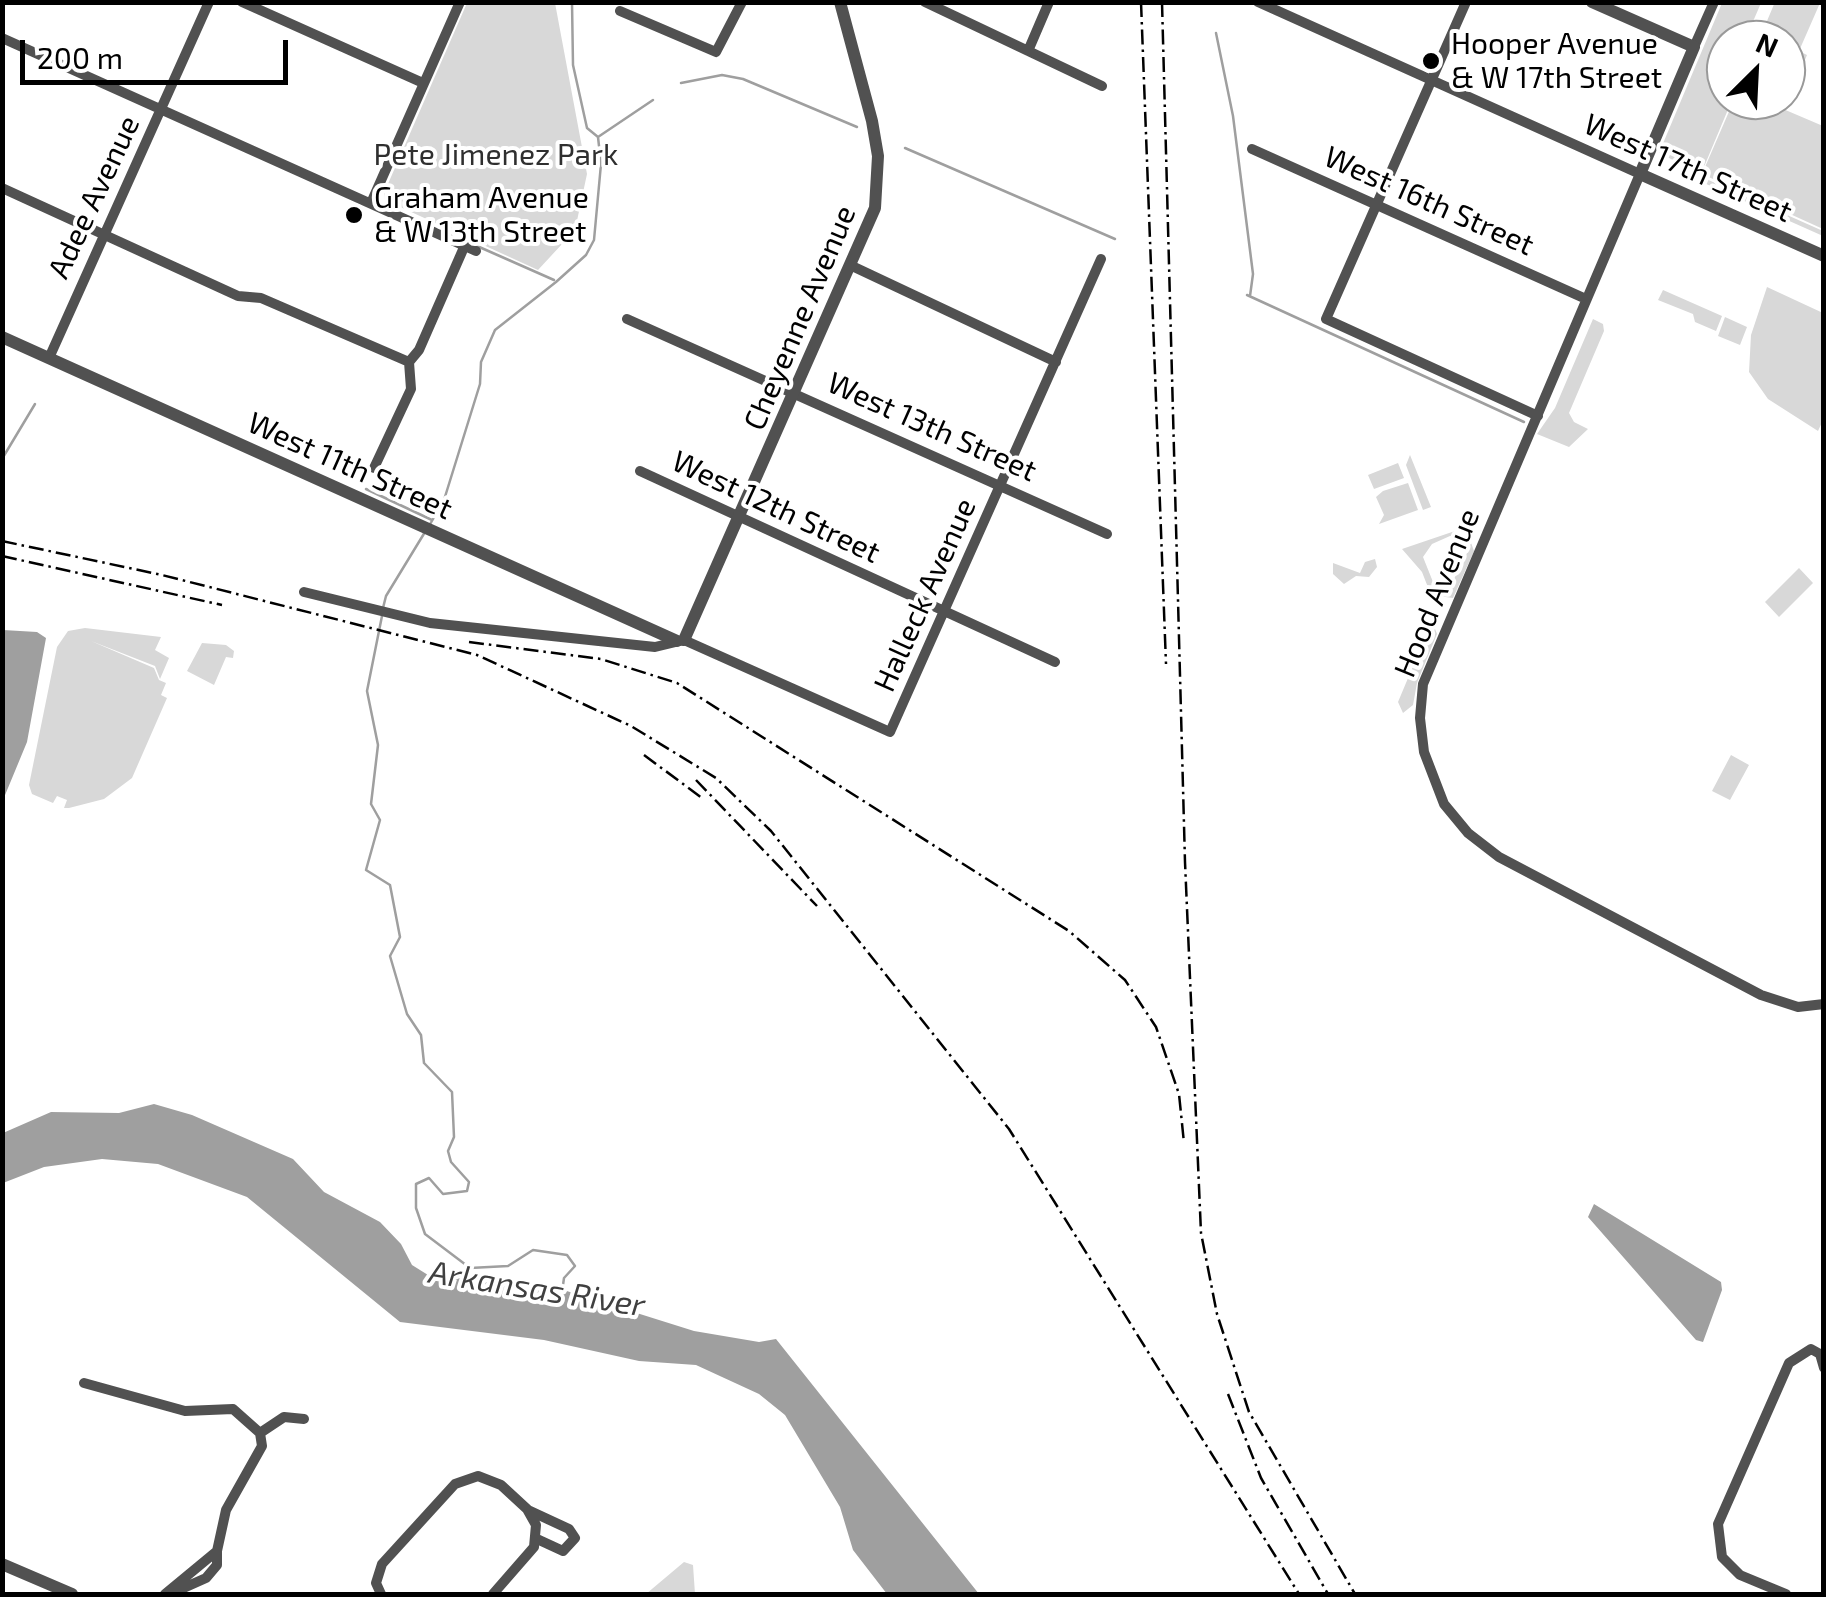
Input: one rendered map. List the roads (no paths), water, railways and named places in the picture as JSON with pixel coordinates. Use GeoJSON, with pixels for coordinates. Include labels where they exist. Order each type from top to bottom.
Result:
{"type":"FeatureCollection","features":[{"type":"Feature","properties":{"kind":"street","name":"Adee Avenue"},"geometry":{"type":"LineString","coordinates":[[50,358],[209,2]]}},
{"type":"Feature","properties":{"kind":"street"},"geometry":{"type":"LineString","coordinates":[[242,2],[423,83]]}},
{"type":"Feature","properties":{"kind":"street"},"geometry":{"type":"LineString","coordinates":[[371,203],[460,2]]}},
{"type":"Feature","properties":{"kind":"street"},"geometry":{"type":"LineString","coordinates":[[620,11],[716,52],[742,2]]}},
{"type":"Feature","properties":{"kind":"street","name":"Cheyenne Avenue"},"geometry":{"type":"LineString","coordinates":[[681,640],[796,393],[875,208],[878,156],[840,2]]}},
{"type":"Feature","properties":{"kind":"street"},"geometry":{"type":"LineString","coordinates":[[926,2],[1102,86]]}},
{"type":"Feature","properties":{"kind":"street"},"geometry":{"type":"LineString","coordinates":[[1028,51],[1049,2]]}},
{"type":"Feature","properties":{"kind":"street","name":"West 17th Street"},"geometry":{"type":"LineString","coordinates":[[1258,2],[1824,256]]}},
{"type":"Feature","properties":{"kind":"street"},"geometry":{"type":"LineString","coordinates":[[1466,2],[1326,318],[1538,416]]}},
{"type":"Feature","properties":{"kind":"street"},"geometry":{"type":"LineString","coordinates":[[1592,2],[1694,48]]}},
{"type":"Feature","properties":{"kind":"street","name":"Hood Avenue"},"geometry":{"type":"LineString","coordinates":[[1714,2],[1423,684],[1420,734],[1436,788],[1468,833],[1499,858],[1760,995],[1798,1007],[1824,1004]]}},
{"type":"Feature","properties":{"kind":"street"},"geometry":{"type":"LineString","coordinates":[[2,38],[471,248],[419,350],[409,362],[411,389],[374,468]]}},
{"type":"Feature","properties":{"kind":"street","name":"West 16th Street"},"geometry":{"type":"LineString","coordinates":[[1252,149],[1586,299]]}},
{"type":"Feature","properties":{"kind":"street"},"geometry":{"type":"LineString","coordinates":[[2,188],[238,296],[261,298],[409,362]]}},
{"type":"Feature","properties":{"kind":"street","name":"Halleck Avenue"},"geometry":{"type":"LineString","coordinates":[[890,732],[1100,259]]}},
{"type":"Feature","properties":{"kind":"street"},"geometry":{"type":"LineString","coordinates":[[852,266],[1056,362]]}},
{"type":"Feature","properties":{"kind":"street","name":"West 13th Street"},"geometry":{"type":"LineString","coordinates":[[627,319],[1107,534]]}},
{"type":"Feature","properties":{"kind":"street","name":"West 11th Street"},"geometry":{"type":"LineString","coordinates":[[2,337],[890,732]]}},
{"type":"Feature","properties":{"kind":"street","name":"West 12th Street"},"geometry":{"type":"LineString","coordinates":[[640,472],[1055,662]]}},
{"type":"Feature","properties":{"kind":"street"},"geometry":{"type":"LineString","coordinates":[[304,592],[430,623],[655,646],[681,640]]}},
{"type":"Feature","properties":{"kind":"street"},"geometry":{"type":"LineString","coordinates":[[1786,1594],[1740,1575],[1722,1557],[1718,1524],[1789,1364],[1811,1349],[1820,1354],[1824,1368]]}},
{"type":"Feature","properties":{"kind":"street"},"geometry":{"type":"LineString","coordinates":[[84,1383],[185,1411],[233,1409],[260,1433],[262,1446],[226,1510],[217,1550],[167,1594]]}},
{"type":"Feature","properties":{"kind":"street"},"geometry":{"type":"LineString","coordinates":[[260,1433],[284,1417],[304,1419]]}},
{"type":"Feature","properties":{"kind":"street"},"geometry":{"type":"LineString","coordinates":[[381,1594],[376,1583],[382,1564],[467,1478],[478,1476],[501,1484],[527,1509],[536,1525],[537,1539],[494,1594]]}},
{"type":"Feature","properties":{"kind":"street"},"geometry":{"type":"LineString","coordinates":[[527,1509],[569,1529],[574,1538],[564,1551],[537,1539]]}},
{"type":"Feature","properties":{"kind":"street"},"geometry":{"type":"LineString","coordinates":[[2,1564],[72,1594]]}},
{"type":"Feature","properties":{"kind":"water"},"geometry":{"type":"Polygon","coordinates":[[[3,630],[37,632],[46,638],[27,742],[3,800],[3,630]]]}},
{"type":"Feature","properties":{"kind":"water","name":"Arkansas River"},"geometry":{"type":"Polygon","coordinates":[[[154,1104],[192,1115],[293,1159],[324,1192],[380,1222],[401,1244],[412,1265],[428,1275],[554,1287],[694,1331],[759,1342],[776,1339],[979,1594],[887,1594],[853,1550],[840,1507],[785,1415],[759,1394],[696,1365],[639,1361],[544,1340],[400,1322],[247,1197],[158,1164],[102,1159],[44,1167],[3,1183],[3,1133],[51,1112],[119,1113],[154,1104]]]}},
{"type":"Feature","properties":{"kind":"water"},"geometry":{"type":"Polygon","coordinates":[[[1594,1204],[1721,1282],[1722,1290],[1703,1342],[1696,1340],[1588,1217],[1594,1204]]]}},
{"type":"Feature","properties":{"kind":"waterway"},"geometry":{"type":"LineString","coordinates":[[429,526],[444,500],[480,384],[481,362],[495,330],[586,255],[594,240],[601,164],[598,137],[587,128],[573,65],[572,2]]}},
{"type":"Feature","properties":{"kind":"waterway"},"geometry":{"type":"LineString","coordinates":[[1216,33],[1233,116],[1253,274],[1250,296]]}},
{"type":"Feature","properties":{"kind":"waterway"},"geometry":{"type":"LineString","coordinates":[[681,83],[722,75],[743,79],[857,127]]}},
{"type":"Feature","properties":{"kind":"waterway"},"geometry":{"type":"LineString","coordinates":[[598,137],[653,100]]}},
{"type":"Feature","properties":{"kind":"waterway"},"geometry":{"type":"LineString","coordinates":[[905,148],[1115,239]]}},
{"type":"Feature","properties":{"kind":"waterway"},"geometry":{"type":"LineString","coordinates":[[477,246],[554,280]]}},
{"type":"Feature","properties":{"kind":"waterway"},"geometry":{"type":"LineString","coordinates":[[1247,295],[1524,422]]}},
{"type":"Feature","properties":{"kind":"waterway"},"geometry":{"type":"LineString","coordinates":[[2,459],[35,404]]}},
{"type":"Feature","properties":{"kind":"waterway"},"geometry":{"type":"LineString","coordinates":[[366,489],[432,520]]}},
{"type":"Feature","properties":{"kind":"waterway"},"geometry":{"type":"LineString","coordinates":[[383,608],[386,596],[425,532]]}},
{"type":"Feature","properties":{"kind":"waterway","name":"Arkansas River"},"geometry":{"type":"LineString","coordinates":[[382,616],[367,691],[378,745],[371,804],[380,820],[366,870],[390,885],[400,937],[390,956],[407,1014],[421,1035],[424,1063],[452,1092],[454,1137],[448,1151],[451,1162],[469,1182],[467,1191],[443,1194],[429,1178],[416,1184],[416,1208],[425,1234],[470,1268],[508,1266],[533,1250],[567,1255],[575,1266],[564,1278],[562,1292]]}},
{"type":"Feature","properties":{"kind":"railway"},"geometry":{"type":"LineString","coordinates":[[1141,2],[1166,664]]}},
{"type":"Feature","properties":{"kind":"railway"},"geometry":{"type":"LineString","coordinates":[[1162,2],[1185,862],[1201,1233],[1217,1314],[1249,1412],[1355,1594]]}},
{"type":"Feature","properties":{"kind":"railway"},"geometry":{"type":"LineString","coordinates":[[2,541],[162,575],[477,655],[631,726],[716,778],[771,831],[1009,1129],[1299,1594]]}},
{"type":"Feature","properties":{"kind":"railway"},"geometry":{"type":"LineString","coordinates":[[2,556],[222,605]]}},
{"type":"Feature","properties":{"kind":"railway"},"geometry":{"type":"LineString","coordinates":[[469,642],[601,659],[677,683],[1069,931],[1125,980],[1156,1027],[1179,1094],[1184,1143]]}},
{"type":"Feature","properties":{"kind":"railway"},"geometry":{"type":"LineString","coordinates":[[644,755],[702,798]]}},
{"type":"Feature","properties":{"kind":"railway"},"geometry":{"type":"LineString","coordinates":[[696,780],[817,906]]}},
{"type":"Feature","properties":{"kind":"railway"},"geometry":{"type":"LineString","coordinates":[[1228,1394],[1261,1478],[1328,1594]]}},
{"type":"Feature","properties":{"kind":"place","name":"Hooper Avenue & W 17th Street"},"geometry":{"type":"Point","coordinates":[1431,61]}},
{"type":"Feature","properties":{"kind":"place","name":"Graham Avenue & W 13th Street"},"geometry":{"type":"Point","coordinates":[354,215]}},
{"type":"Feature","properties":{"kind":"park label","name":"Pete Jimenez Park"},"geometry":{"type":"Point","coordinates":[496,155]}}]}
